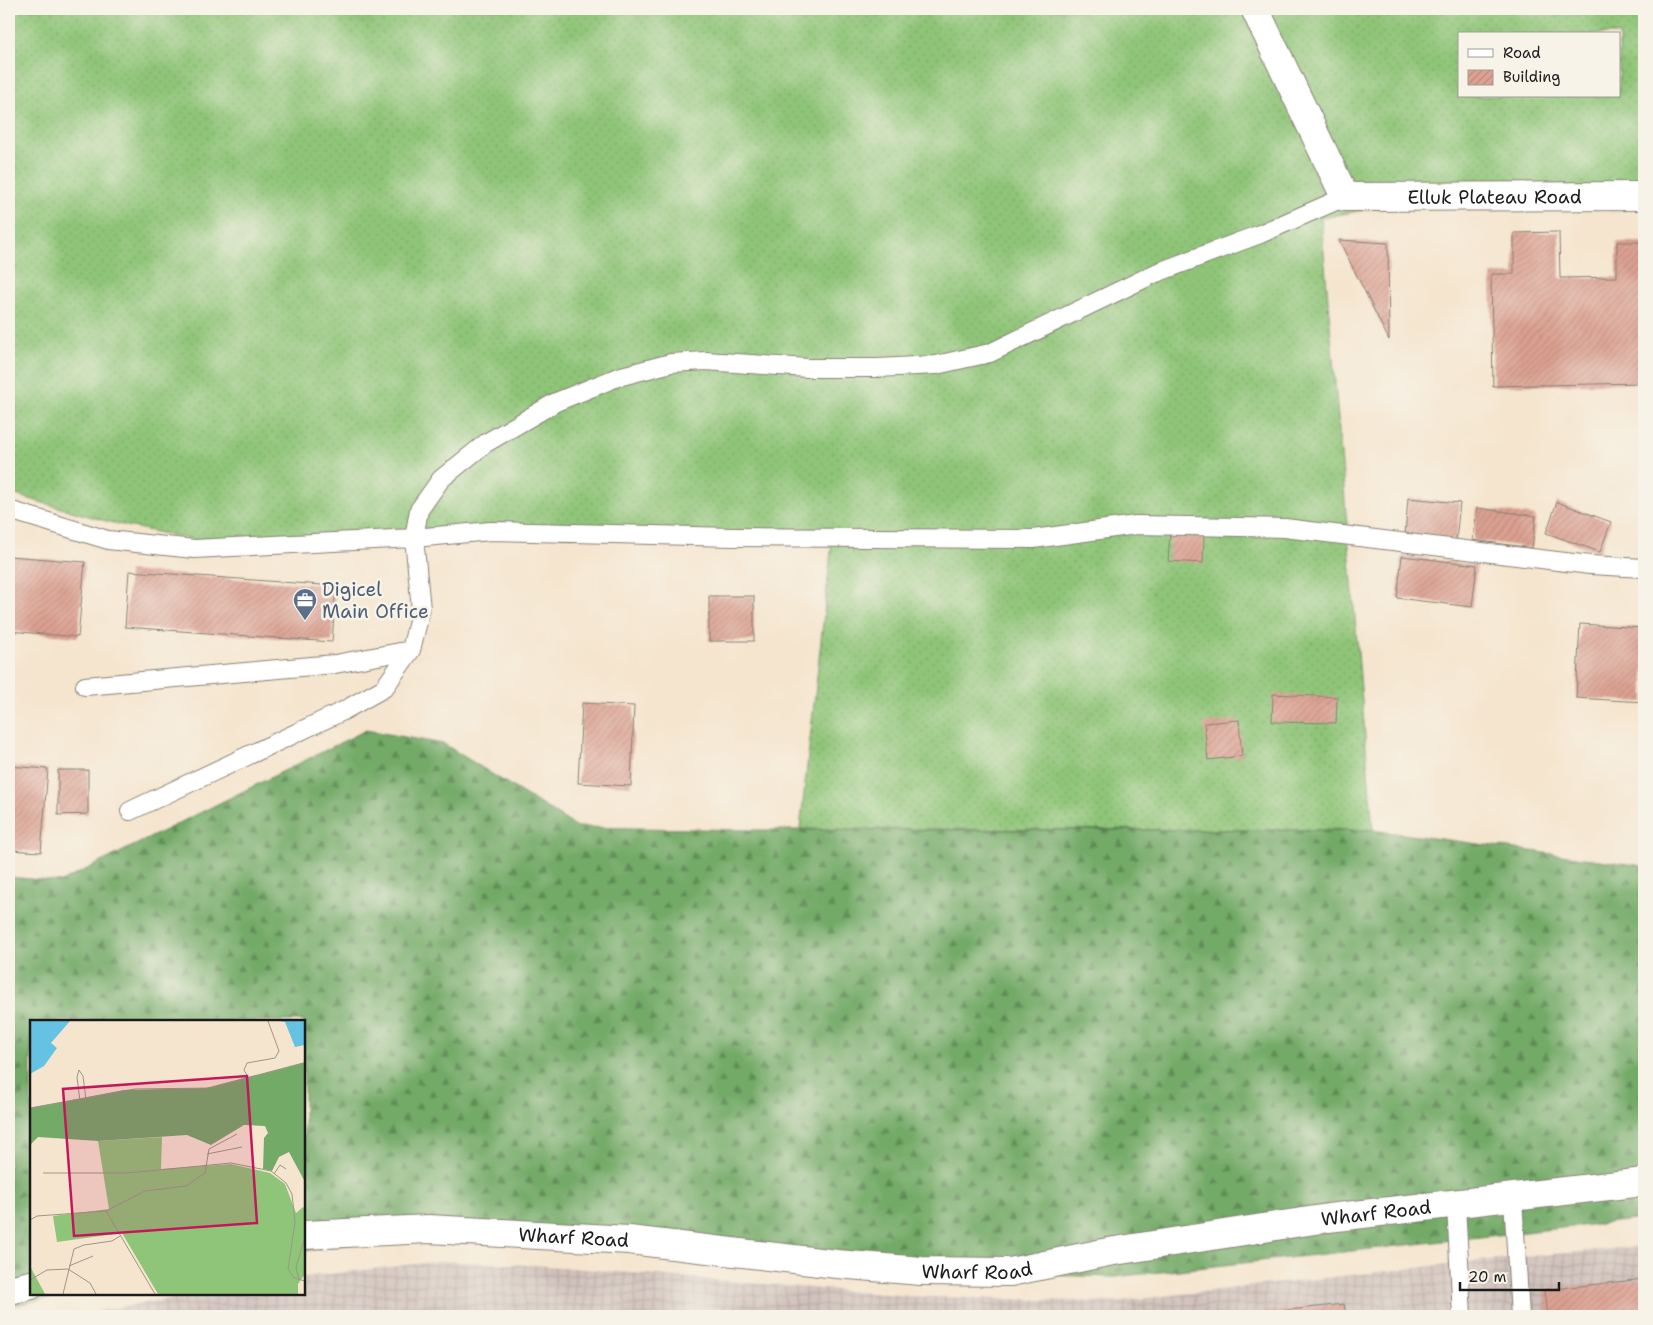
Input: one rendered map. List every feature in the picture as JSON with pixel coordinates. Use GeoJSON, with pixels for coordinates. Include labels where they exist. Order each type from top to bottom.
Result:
{"type":"FeatureCollection","features":[{"type":"Feature","properties":{"kind":"street"},"geometry":{"type":"LineString","coordinates":[[1255,9],[1345,198]]}},
{"type":"Feature","properties":{"kind":"street","name":"Elluk Plateau Road"},"geometry":{"type":"LineString","coordinates":[[1345,198],[1644,196]]}},
{"type":"Feature","properties":{"kind":"street","name":"Wharf Road"},"geometry":{"type":"LineString","coordinates":[[305,1235],[439,1229],[629,1240],[837,1264],[911,1270],[1010,1272],[1108,1252],[1328,1218],[1456,1205],[1644,1182]]}},
{"type":"Feature","properties":{"kind":"street"},"geometry":{"type":"LineString","coordinates":[[9,1290],[30,1285]]}},
{"type":"Feature","properties":{"kind":"lane"},"geometry":{"type":"LineString","coordinates":[[130,811],[343,711],[384,688],[411,650],[421,609],[414,538],[419,510],[440,479],[486,443],[556,402],[618,377],[671,363],[706,361],[808,368],[877,368],[936,365],[990,353],[1156,273],[1260,234],[1345,198]]}},
{"type":"Feature","properties":{"kind":"lane"},"geometry":{"type":"LineString","coordinates":[[9,510],[108,540],[194,549],[414,538],[490,531],[733,537],[1033,539],[1136,525],[1285,528],[1580,564],[1644,568]]}},
{"type":"Feature","properties":{"kind":"lane"},"geometry":{"type":"LineString","coordinates":[[85,686],[335,664],[411,650]]}},
{"type":"Feature","properties":{"kind":"lane"},"geometry":{"type":"LineString","coordinates":[[1513,1198],[1520,1316]]}},
{"type":"Feature","properties":{"kind":"lane"},"geometry":{"type":"LineString","coordinates":[[1456,1205],[1462,1316]]}},
{"type":"Feature","properties":{"kind":"shaded area"},"geometry":{"type":"Polygon","coordinates":[[[1644,1246],[1644,1316],[67,1316],[193,1295],[305,1295],[305,1277],[440,1261],[549,1266],[908,1296],[1111,1302],[1476,1261],[1644,1246]]]}},
{"type":"Feature","properties":{"kind":"green space"},"geometry":{"type":"Polygon","coordinates":[[[9,9],[1644,9],[1644,199],[1375,208],[1321,218],[1373,830],[800,829],[832,542],[407,532],[195,540],[113,523],[9,493],[9,9]]]}},
{"type":"Feature","properties":{"kind":"green space"},"geometry":{"type":"Polygon","coordinates":[[[366,730],[444,744],[577,827],[753,830],[1373,830],[1644,866],[1644,1219],[1115,1277],[886,1271],[491,1238],[371,1240],[305,1251],[305,1020],[30,1020],[30,1295],[68,1295],[9,1306],[9,877],[61,882],[366,730]]]}},
{"type":"Feature","properties":{"kind":"building"},"geometry":{"type":"Polygon","coordinates":[[[1559,232],[1560,278],[1617,277],[1617,242],[1644,242],[1644,383],[1493,386],[1491,274],[1514,274],[1514,233],[1559,232]]]}},
{"type":"Feature","properties":{"kind":"building"},"geometry":{"type":"Polygon","coordinates":[[[1339,240],[1388,243],[1389,340],[1339,240]]]}},
{"type":"Feature","properties":{"kind":"building"},"geometry":{"type":"Polygon","coordinates":[[[1408,498],[1460,503],[1456,540],[1405,535],[1408,498]]]}},
{"type":"Feature","properties":{"kind":"building"},"geometry":{"type":"Polygon","coordinates":[[[1557,502],[1611,522],[1600,552],[1546,533],[1557,502]]]}},
{"type":"Feature","properties":{"kind":"building"},"geometry":{"type":"Polygon","coordinates":[[[1477,508],[1536,516],[1532,548],[1473,540],[1477,508]]]}},
{"type":"Feature","properties":{"kind":"building"},"geometry":{"type":"Polygon","coordinates":[[[1170,533],[1204,535],[1203,563],[1168,561],[1170,533]]]}},
{"type":"Feature","properties":{"kind":"building"},"geometry":{"type":"Polygon","coordinates":[[[9,556],[85,562],[78,637],[9,631],[9,556]]]}},
{"type":"Feature","properties":{"kind":"building"},"geometry":{"type":"Polygon","coordinates":[[[1402,556],[1477,565],[1472,607],[1397,598],[1402,556]]]}},
{"type":"Feature","properties":{"kind":"building"},"geometry":{"type":"Polygon","coordinates":[[[129,571],[336,586],[332,642],[125,627],[129,571]]]}},
{"type":"Feature","properties":{"kind":"building"},"geometry":{"type":"Polygon","coordinates":[[[709,596],[754,596],[754,641],[709,641],[709,596]]]}},
{"type":"Feature","properties":{"kind":"building"},"geometry":{"type":"Polygon","coordinates":[[[1580,624],[1644,628],[1644,702],[1576,698],[1580,624]]]}},
{"type":"Feature","properties":{"kind":"building"},"geometry":{"type":"Polygon","coordinates":[[[1273,694],[1337,697],[1336,723],[1272,722],[1273,694]]]}},
{"type":"Feature","properties":{"kind":"building"},"geometry":{"type":"Polygon","coordinates":[[[582,703],[634,706],[631,786],[578,783],[582,703]]]}},
{"type":"Feature","properties":{"kind":"building"},"geometry":{"type":"Polygon","coordinates":[[[1239,720],[1242,756],[1208,760],[1204,723],[1239,720]]]}},
{"type":"Feature","properties":{"kind":"building"},"geometry":{"type":"Polygon","coordinates":[[[9,766],[48,769],[41,852],[9,850],[9,766]]]}},
{"type":"Feature","properties":{"kind":"building"},"geometry":{"type":"Polygon","coordinates":[[[58,770],[88,770],[88,814],[58,815],[58,770]]]}},
{"type":"Feature","properties":{"kind":"building"},"geometry":{"type":"Polygon","coordinates":[[[1644,1279],[1644,1316],[1547,1316],[1544,1290],[1644,1279]]]}},
{"type":"Feature","properties":{"kind":"building"},"geometry":{"type":"Polygon","coordinates":[[[1344,1304],[1346,1316],[1243,1316],[1243,1315],[1344,1304]]]}},
{"type":"Feature","properties":{"kind":"place","name":"Digicel Main Office"},"geometry":{"type":"Point","coordinates":[305,621]}}]}
